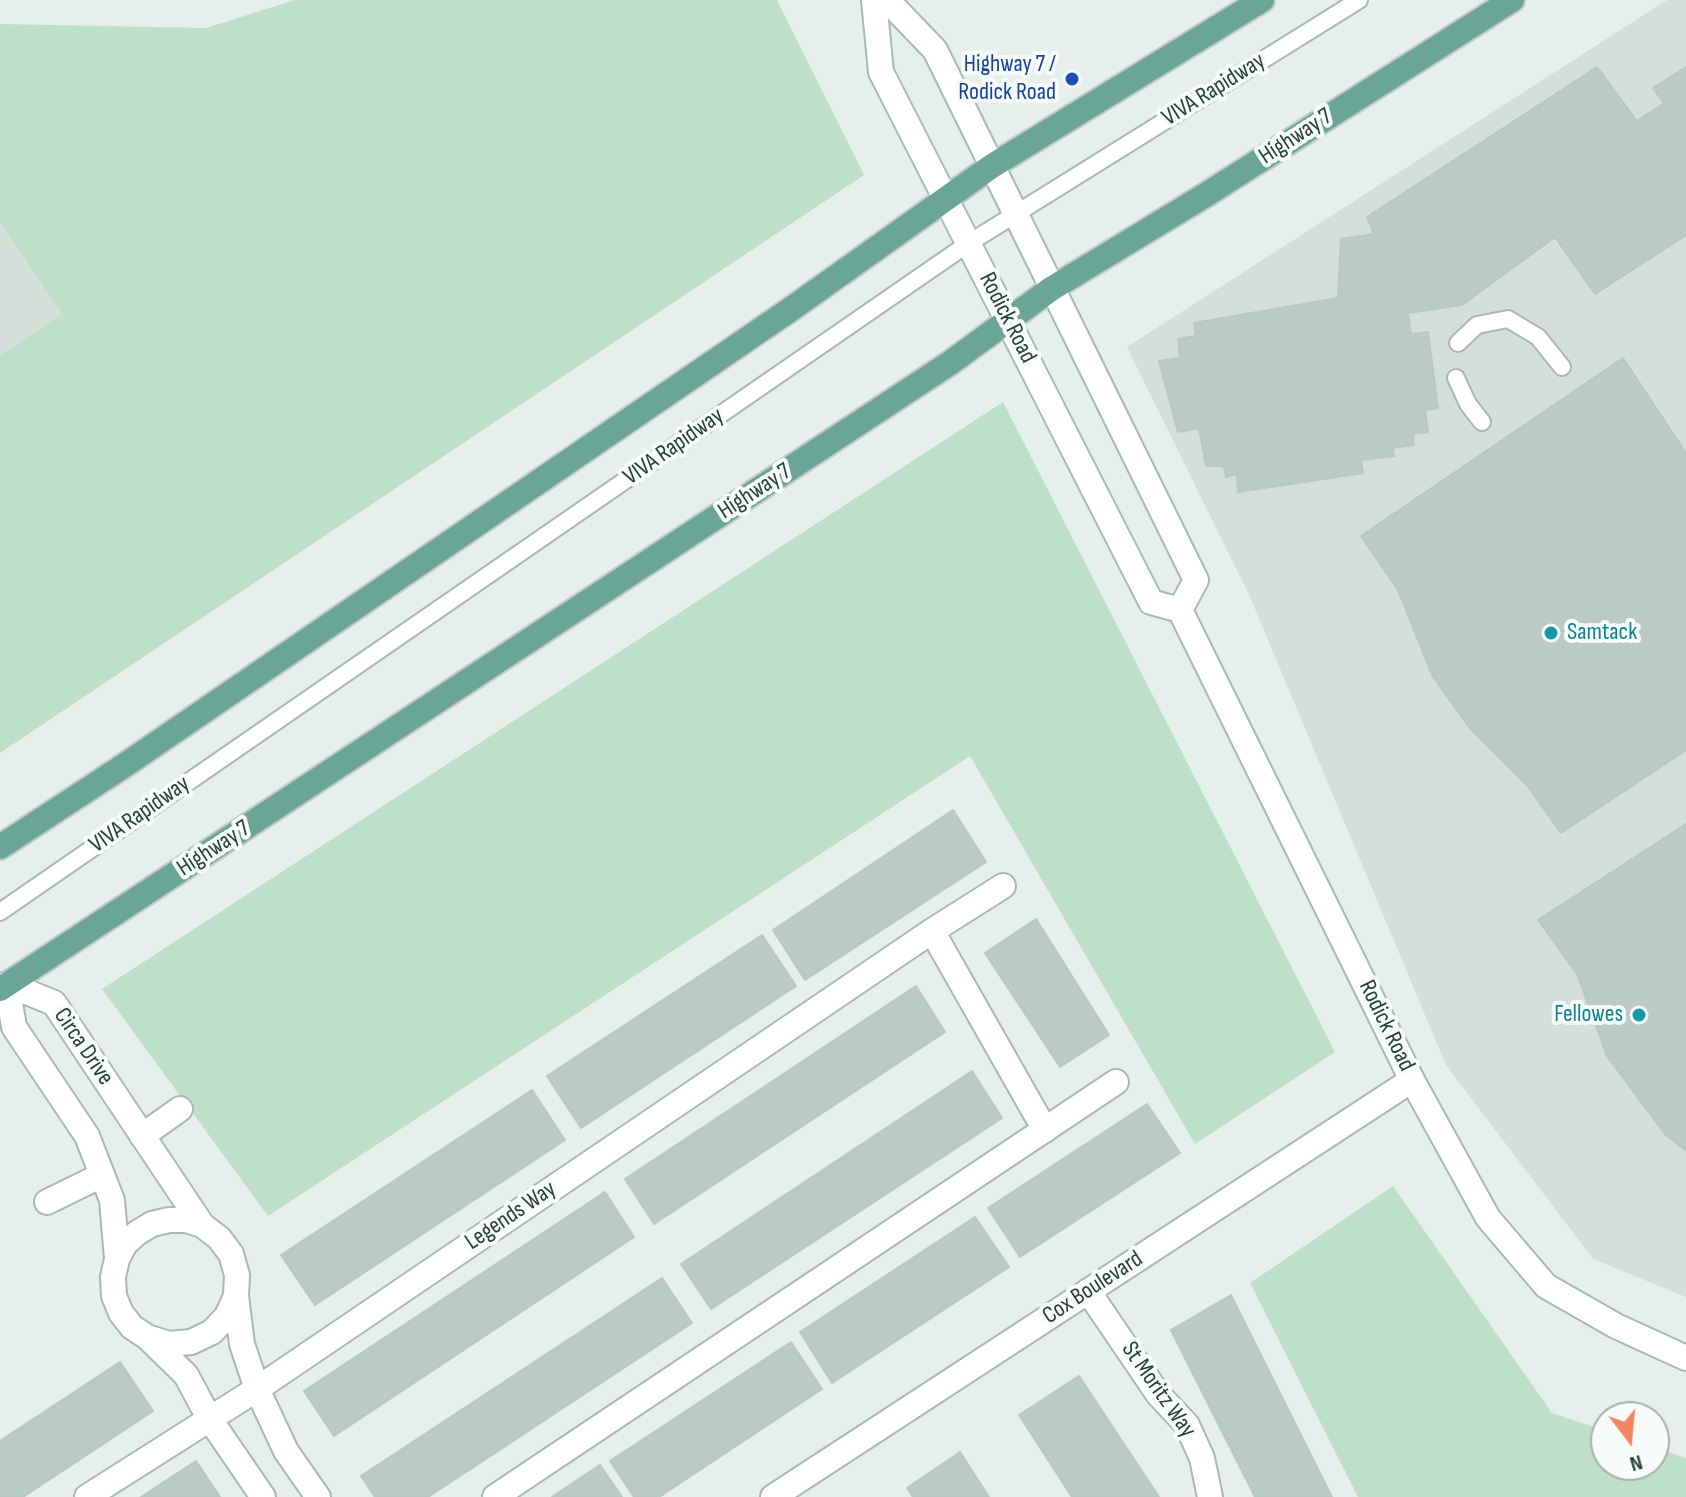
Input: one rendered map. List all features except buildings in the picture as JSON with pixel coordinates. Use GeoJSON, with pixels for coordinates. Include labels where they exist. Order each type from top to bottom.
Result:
{"type":"FeatureCollection","features":[{"type":"Feature","properties":{"kind":"main road"},"geometry":{"type":"LineString","coordinates":[[0,847],[164,738],[992,166],[1262,0]]}},
{"type":"Feature","properties":{"kind":"main road","name":"Highway 7"},"geometry":{"type":"LineString","coordinates":[[4,986],[950,363],[1051,289],[1204,196],[1512,0]]}},
{"type":"Feature","properties":{"kind":"street","name":"Rodick Road"},"geometry":{"type":"LineString","coordinates":[[874,0],[881,72],[1151,602],[1180,610],[1412,1080],[1488,1218],[1546,1286],[1616,1326],[1686,1358]]}},
{"type":"Feature","properties":{"kind":"street"},"geometry":{"type":"LineString","coordinates":[[887,0],[935,50],[1196,580],[1180,610]]}},
{"type":"Feature","properties":{"kind":"street","name":"Legends Way"},"geometry":{"type":"LineString","coordinates":[[87,1497],[257,1389],[1003,886]]}},
{"type":"Feature","properties":{"kind":"street"},"geometry":{"type":"LineString","coordinates":[[932,931],[1045,1130]]}},
{"type":"Feature","properties":{"kind":"street","name":"Circa Drive"},"geometry":{"type":"LineString","coordinates":[[4,986],[54,1003],[202,1225]]}},
{"type":"Feature","properties":{"kind":"street","name":"Circa Drive"},"geometry":{"type":"LineString","coordinates":[[4,986],[14,1027],[87,1136],[112,1200],[117,1259]]}},
{"type":"Feature","properties":{"kind":"street","name":"Cox Boulevard"},"geometry":{"type":"LineString","coordinates":[[773,1497],[1412,1080]]}},
{"type":"Feature","properties":{"kind":"street"},"geometry":{"type":"LineString","coordinates":[[495,1497],[1116,1082]]}},
{"type":"Feature","properties":{"kind":"street"},"geometry":{"type":"LineString","coordinates":[[142,1136],[180,1109]]}},
{"type":"Feature","properties":{"kind":"street"},"geometry":{"type":"LineString","coordinates":[[47,1202],[102,1175]]}},
{"type":"Feature","properties":{"kind":"street"},"geometry":{"type":"LineString","coordinates":[[263,1497],[209,1418],[186,1375],[127,1320],[114,1296],[113,1277],[117,1259],[125,1244],[152,1224],[177,1220],[202,1225],[219,1238],[231,1254],[237,1275],[236,1296],[242,1344],[257,1389],[286,1451],[318,1497]]}},
{"type":"Feature","properties":{"kind":"street","name":"St Moritz Way"},"geometry":{"type":"LineString","coordinates":[[1088,1291],[1158,1394],[1187,1425],[1202,1458],[1210,1497]]}},
{"type":"Feature","properties":{"kind":"street"},"geometry":{"type":"LineString","coordinates":[[147,1337],[169,1344],[191,1342],[212,1332],[227,1316],[236,1296]]}},
{"type":"Feature","properties":{"kind":"lane","name":"VIVA Rapidway"},"geometry":{"type":"LineString","coordinates":[[0,912],[969,243],[1359,0]]}},
{"type":"Feature","properties":{"kind":"lane"},"geometry":{"type":"LineString","coordinates":[[1458,343],[1477,325],[1508,319],[1538,337],[1562,367]]}},
{"type":"Feature","properties":{"kind":"lane"},"geometry":{"type":"LineString","coordinates":[[1456,378],[1468,404],[1482,422]]}},
{"type":"Feature","properties":{"kind":"shaded area"},"geometry":{"type":"Polygon","coordinates":[[[1667,0],[1686,0],[1686,1297],[1593,1259],[1446,1065],[1250,597],[1127,347],[1667,0]]]}},
{"type":"Feature","properties":{"kind":"shaded area"},"geometry":{"type":"Polygon","coordinates":[[[0,222],[62,314],[0,355],[0,222]]]}},
{"type":"Feature","properties":{"kind":"green space"},"geometry":{"type":"Polygon","coordinates":[[[295,0],[777,0],[864,175],[0,753],[0,355],[62,314],[0,222],[0,24],[206,28],[295,0]]]}},
{"type":"Feature","properties":{"kind":"green space"},"geometry":{"type":"Polygon","coordinates":[[[1003,402],[1335,1052],[1195,1144],[970,756],[268,1216],[102,989],[1003,402]]]}},
{"type":"Feature","properties":{"kind":"green space"},"geometry":{"type":"Polygon","coordinates":[[[1393,1186],[1552,1413],[1590,1426],[1590,1481],[1670,1481],[1670,1452],[1686,1458],[1686,1497],[1358,1497],[1250,1283],[1393,1186]]]}},
{"type":"Feature","properties":{"kind":"place","name":"Highway 7 / Rodick Road"},"geometry":{"type":"Point","coordinates":[1072,79]}},
{"type":"Feature","properties":{"kind":"place","name":"Samtack"},"geometry":{"type":"Point","coordinates":[1551,633]}},
{"type":"Feature","properties":{"kind":"place","name":"Fellowes"},"geometry":{"type":"Point","coordinates":[1639,1015]}}]}
